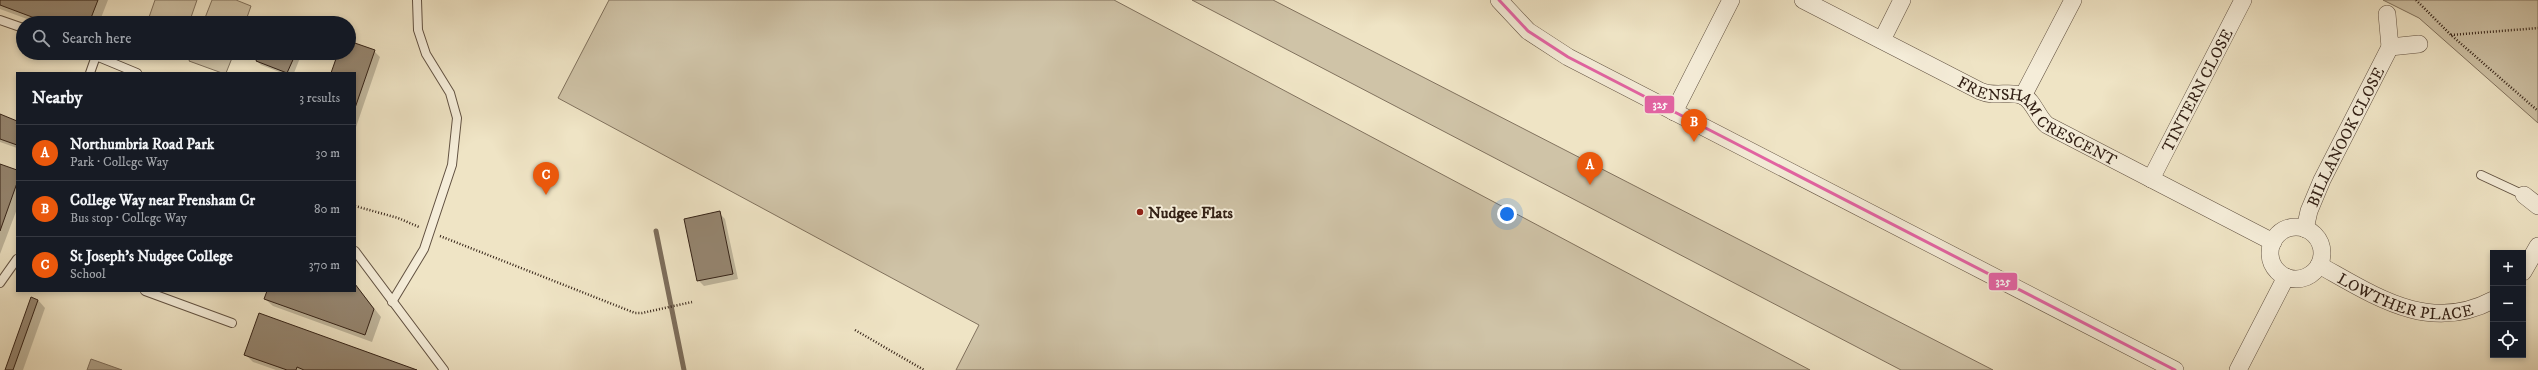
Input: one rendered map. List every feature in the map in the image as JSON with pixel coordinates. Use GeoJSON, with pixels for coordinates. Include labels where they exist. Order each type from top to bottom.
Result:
{"type":"FeatureCollection","features":[{"type":"Feature","properties":{"kind":"street"},"geometry":{"type":"LineString","coordinates":[[1499,0],[1528,31],[1544,43],[1674,112],[2175,370]]}},
{"type":"Feature","properties":{"kind":"street"},"geometry":{"type":"LineString","coordinates":[[1674,112],[1731,0]]}},
{"type":"Feature","properties":{"kind":"street","name":"FRENSHAM CRESCENT"},"geometry":{"type":"LineString","coordinates":[[1803,0],[1986,94],[2023,96],[2030,102],[2038,117],[2047,124],[2151,180],[2272,242]]}},
{"type":"Feature","properties":{"kind":"street"},"geometry":{"type":"LineString","coordinates":[[1882,40],[1902,0]]}},
{"type":"Feature","properties":{"kind":"street"},"geometry":{"type":"LineString","coordinates":[[2023,96],[2073,0]]}},
{"type":"Feature","properties":{"kind":"street","name":"TINTERN CLOSE"},"geometry":{"type":"LineString","coordinates":[[2151,180],[2243,0]]}},
{"type":"Feature","properties":{"kind":"street","name":"BILLANOOK CLOSE"},"geometry":{"type":"LineString","coordinates":[[2305,229],[2309,211],[2322,180],[2390,47],[2387,14]]}},
{"type":"Feature","properties":{"kind":"street","name":"BILLANOOK CLOSE"},"geometry":{"type":"LineString","coordinates":[[2390,47],[2419,44]]}},
{"type":"Feature","properties":{"kind":"street"},"geometry":{"type":"LineString","coordinates":[[2524,195],[2538,206]]}},
{"type":"Feature","properties":{"kind":"street"},"geometry":{"type":"LineString","coordinates":[[2290,228],[2305,229],[2318,240],[2321,253],[2318,265],[2314,271],[2301,278],[2286,277],[2279,273],[2272,262],[2270,250],[2272,242],[2277,236],[2290,228]]}},
{"type":"Feature","properties":{"kind":"street"},"geometry":{"type":"LineString","coordinates":[[2526,267],[2538,246]]}},
{"type":"Feature","properties":{"kind":"street","name":"LOWTHER PLACE"},"geometry":{"type":"LineString","coordinates":[[2318,265],[2417,312],[2442,315],[2455,313],[2490,301]]}},
{"type":"Feature","properties":{"kind":"street"},"geometry":{"type":"LineString","coordinates":[[2238,370],[2286,277]]}},
{"type":"Feature","properties":{"kind":"lane"},"geometry":{"type":"LineString","coordinates":[[392,302],[424,249],[452,165],[457,118],[450,93],[426,54],[418,30],[418,0]]}},
{"type":"Feature","properties":{"kind":"lane"},"geometry":{"type":"LineString","coordinates":[[0,20],[16,26]]}},
{"type":"Feature","properties":{"kind":"lane"},"geometry":{"type":"LineString","coordinates":[[90,72],[95,60]]}},
{"type":"Feature","properties":{"kind":"lane"},"geometry":{"type":"LineString","coordinates":[[106,60],[135,72]]}},
{"type":"Feature","properties":{"kind":"lane"},"geometry":{"type":"LineString","coordinates":[[2481,175],[2524,195]]}},
{"type":"Feature","properties":{"kind":"lane"},"geometry":{"type":"LineString","coordinates":[[356,252],[444,370]]}},
{"type":"Feature","properties":{"kind":"lane"},"geometry":{"type":"LineString","coordinates":[[0,283],[16,260]]}},
{"type":"Feature","properties":{"kind":"lane"},"geometry":{"type":"LineString","coordinates":[[148,292],[232,322]]}},
{"type":"Feature","properties":{"kind":"path"},"geometry":{"type":"LineString","coordinates":[[2416,0],[2451,35],[2538,111]]}},
{"type":"Feature","properties":{"kind":"path"},"geometry":{"type":"LineString","coordinates":[[2451,35],[2538,28]]}},
{"type":"Feature","properties":{"kind":"path"},"geometry":{"type":"LineString","coordinates":[[356,206],[398,218],[635,313],[657,310],[692,302]]}},
{"type":"Feature","properties":{"kind":"path"},"geometry":{"type":"LineString","coordinates":[[855,330],[924,370]]}},
{"type":"Feature","properties":{"kind":"shaded area"},"geometry":{"type":"Polygon","coordinates":[[[155,0],[197,0],[191,16],[149,16],[155,0]]]}},
{"type":"Feature","properties":{"kind":"shaded area"},"geometry":{"type":"Polygon","coordinates":[[[212,0],[236,0],[251,6],[247,16],[206,16],[212,0]]]}},
{"type":"Feature","properties":{"kind":"shaded area","name":"Nudgee Flats"},"geometry":{"type":"Polygon","coordinates":[[[609,0],[1114,0],[1810,370],[956,370],[979,325],[558,98],[609,0]]]}},
{"type":"Feature","properties":{"kind":"shaded area"},"geometry":{"type":"Polygon","coordinates":[[[1192,0],[1273,0],[1993,370],[1901,370],[1192,0]]]}},
{"type":"Feature","properties":{"kind":"shaded area"},"geometry":{"type":"Polygon","coordinates":[[[2383,0],[2538,0],[2538,123],[2419,18],[2383,0]]]}},
{"type":"Feature","properties":{"kind":"shaded area"},"geometry":{"type":"Polygon","coordinates":[[[231,60],[226,72],[219,72],[189,61],[231,60]]]}},
{"type":"Feature","properties":{"kind":"shaded area"},"geometry":{"type":"Polygon","coordinates":[[[91,359],[122,370],[87,370],[91,359]]]}},
{"type":"Feature","properties":{"kind":"building"},"geometry":{"type":"Polygon","coordinates":[[[0,0],[98,0],[92,16],[29,16],[0,5],[0,0]]]}},
{"type":"Feature","properties":{"kind":"building"},"geometry":{"type":"Polygon","coordinates":[[[356,43],[375,50],[356,105],[356,72],[331,72],[336,60],[356,60],[356,43]]]}},
{"type":"Feature","properties":{"kind":"building"},"geometry":{"type":"Polygon","coordinates":[[[256,60],[293,60],[287,72],[256,60]]]}},
{"type":"Feature","properties":{"kind":"building"},"geometry":{"type":"Polygon","coordinates":[[[0,114],[16,121],[16,145],[0,139],[0,114]]]}},
{"type":"Feature","properties":{"kind":"building"},"geometry":{"type":"Polygon","coordinates":[[[0,164],[16,170],[16,186],[0,231],[0,164]]]}},
{"type":"Feature","properties":{"kind":"building"},"geometry":{"type":"Polygon","coordinates":[[[720,211],[733,274],[697,281],[684,219],[720,211]]]}},
{"type":"Feature","properties":{"kind":"building"},"geometry":{"type":"Polygon","coordinates":[[[356,285],[374,309],[365,335],[264,299],[267,292],[356,292],[356,285]]]}},
{"type":"Feature","properties":{"kind":"building"},"geometry":{"type":"Polygon","coordinates":[[[31,297],[38,300],[13,370],[5,370],[31,297]]]}},
{"type":"Feature","properties":{"kind":"building"},"geometry":{"type":"Polygon","coordinates":[[[259,313],[417,370],[304,370],[297,367],[296,370],[287,370],[244,355],[259,313]]]}},
{"type":"Feature","properties":{"kind":"waterway"},"geometry":{"type":"LineString","coordinates":[[656,231],[684,370]]}},
{"type":"Feature","properties":{"kind":"transit line","name":"325"},"geometry":{"type":"LineString","coordinates":[[1499,0],[1528,31],[1568,57],[2175,370]]}},
{"type":"Feature","properties":{"kind":"place","name":"College Way near Frensham Cr"},"geometry":{"type":"Point","coordinates":[1694,142]}},
{"type":"Feature","properties":{"kind":"place","name":"Northumbria Road Park"},"geometry":{"type":"Point","coordinates":[1590,185]}},
{"type":"Feature","properties":{"kind":"place","name":"St Joseph's Nudgee College"},"geometry":{"type":"Point","coordinates":[546,195]}},
{"type":"Feature","properties":{"kind":"place","name":"Nudgee Flats"},"geometry":{"type":"Point","coordinates":[1140,212]}}]}
